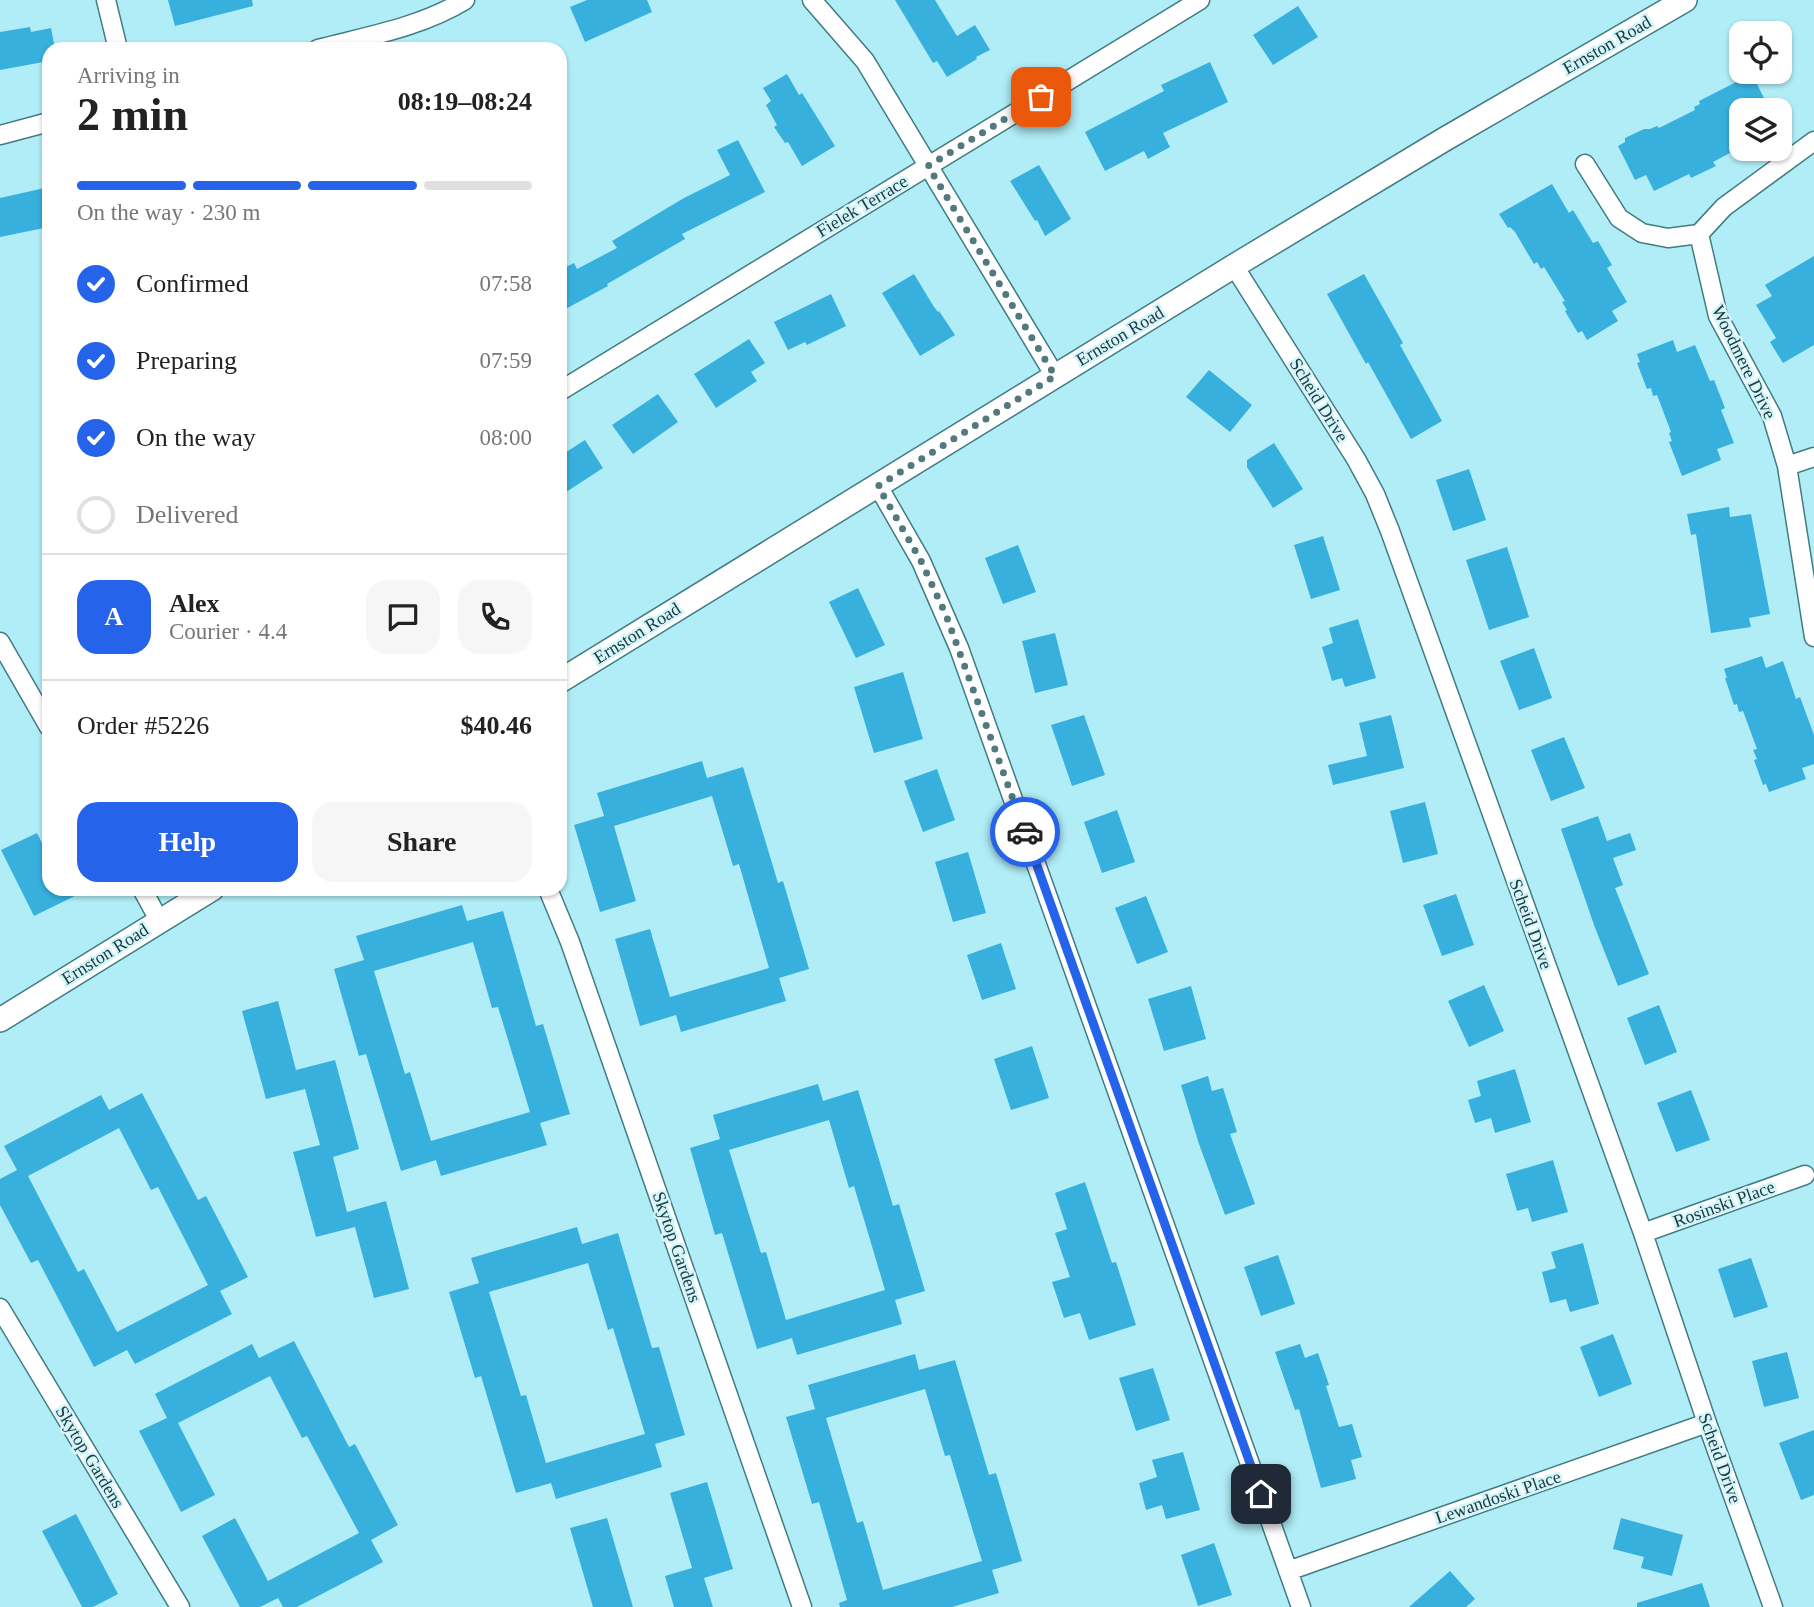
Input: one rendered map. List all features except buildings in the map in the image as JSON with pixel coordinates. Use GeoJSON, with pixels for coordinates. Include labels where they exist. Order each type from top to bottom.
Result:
{"type":"FeatureCollection","features":[{"type":"Feature","properties":{"kind":"street"},"geometry":{"type":"LineString","coordinates":[[106,0],[116,42]]}},
{"type":"Feature","properties":{"kind":"street"},"geometry":{"type":"LineString","coordinates":[[345,42],[418,23],[465,0]]}},
{"type":"Feature","properties":{"kind":"street"},"geometry":{"type":"LineString","coordinates":[[812,0],[865,61],[1055,376]]}},
{"type":"Feature","properties":{"kind":"street","name":"Fielek Terrace"},"geometry":{"type":"LineString","coordinates":[[567,387],[1200,0]]}},
{"type":"Feature","properties":{"kind":"street","name":"Ernston Road"},"geometry":{"type":"LineString","coordinates":[[567,677],[1234,266],[1445,139],[1685,0]]}},
{"type":"Feature","properties":{"kind":"street"},"geometry":{"type":"LineString","coordinates":[[0,135],[42,124]]}},
{"type":"Feature","properties":{"kind":"street"},"geometry":{"type":"LineString","coordinates":[[1585,163],[1619,218],[1642,233],[1668,238],[1699,234],[1724,207],[1814,141]]}},
{"type":"Feature","properties":{"kind":"street","name":"Woodmere Drive"},"geometry":{"type":"LineString","coordinates":[[1699,234],[1718,316],[1772,416],[1787,466],[1814,636]]}},
{"type":"Feature","properties":{"kind":"street","name":"Scheid Drive"},"geometry":{"type":"LineString","coordinates":[[1234,266],[1356,459],[1375,494],[1390,531],[1643,1233],[1773,1607]]}},
{"type":"Feature","properties":{"kind":"street"},"geometry":{"type":"LineString","coordinates":[[1787,466],[1814,457]]}},
{"type":"Feature","properties":{"kind":"street"},"geometry":{"type":"LineString","coordinates":[[878,486],[921,561],[959,648],[1301,1607]]}},
{"type":"Feature","properties":{"kind":"street"},"geometry":{"type":"LineString","coordinates":[[0,642],[42,703]]}},
{"type":"Feature","properties":{"kind":"street"},"geometry":{"type":"LineString","coordinates":[[146,896],[159,920]]}},
{"type":"Feature","properties":{"kind":"street","name":"Ernston Road"},"geometry":{"type":"LineString","coordinates":[[0,1020],[200,896]]}},
{"type":"Feature","properties":{"kind":"street","name":"Skytop Gardens"},"geometry":{"type":"LineString","coordinates":[[551,896],[570,942],[802,1607]]}},
{"type":"Feature","properties":{"kind":"street","name":"Rosinski Place"},"geometry":{"type":"LineString","coordinates":[[1643,1233],[1805,1175]]}},
{"type":"Feature","properties":{"kind":"street","name":"Skytop Gardens"},"geometry":{"type":"LineString","coordinates":[[0,1308],[180,1607]]}},
{"type":"Feature","properties":{"kind":"street","name":"Lewandoski Place"},"geometry":{"type":"LineString","coordinates":[[1288,1571],[1707,1423]]}},
{"type":"Feature","properties":{"kind":"way so far"},"geometry":{"type":"LineString","coordinates":[[1025,832],[946,615],[921,561],[878,486],[1055,376],[928,166],[1041,97]]}},
{"type":"Feature","properties":{"kind":"route"},"geometry":{"type":"LineString","coordinates":[[1025,832],[1261,1494]]}}]}
